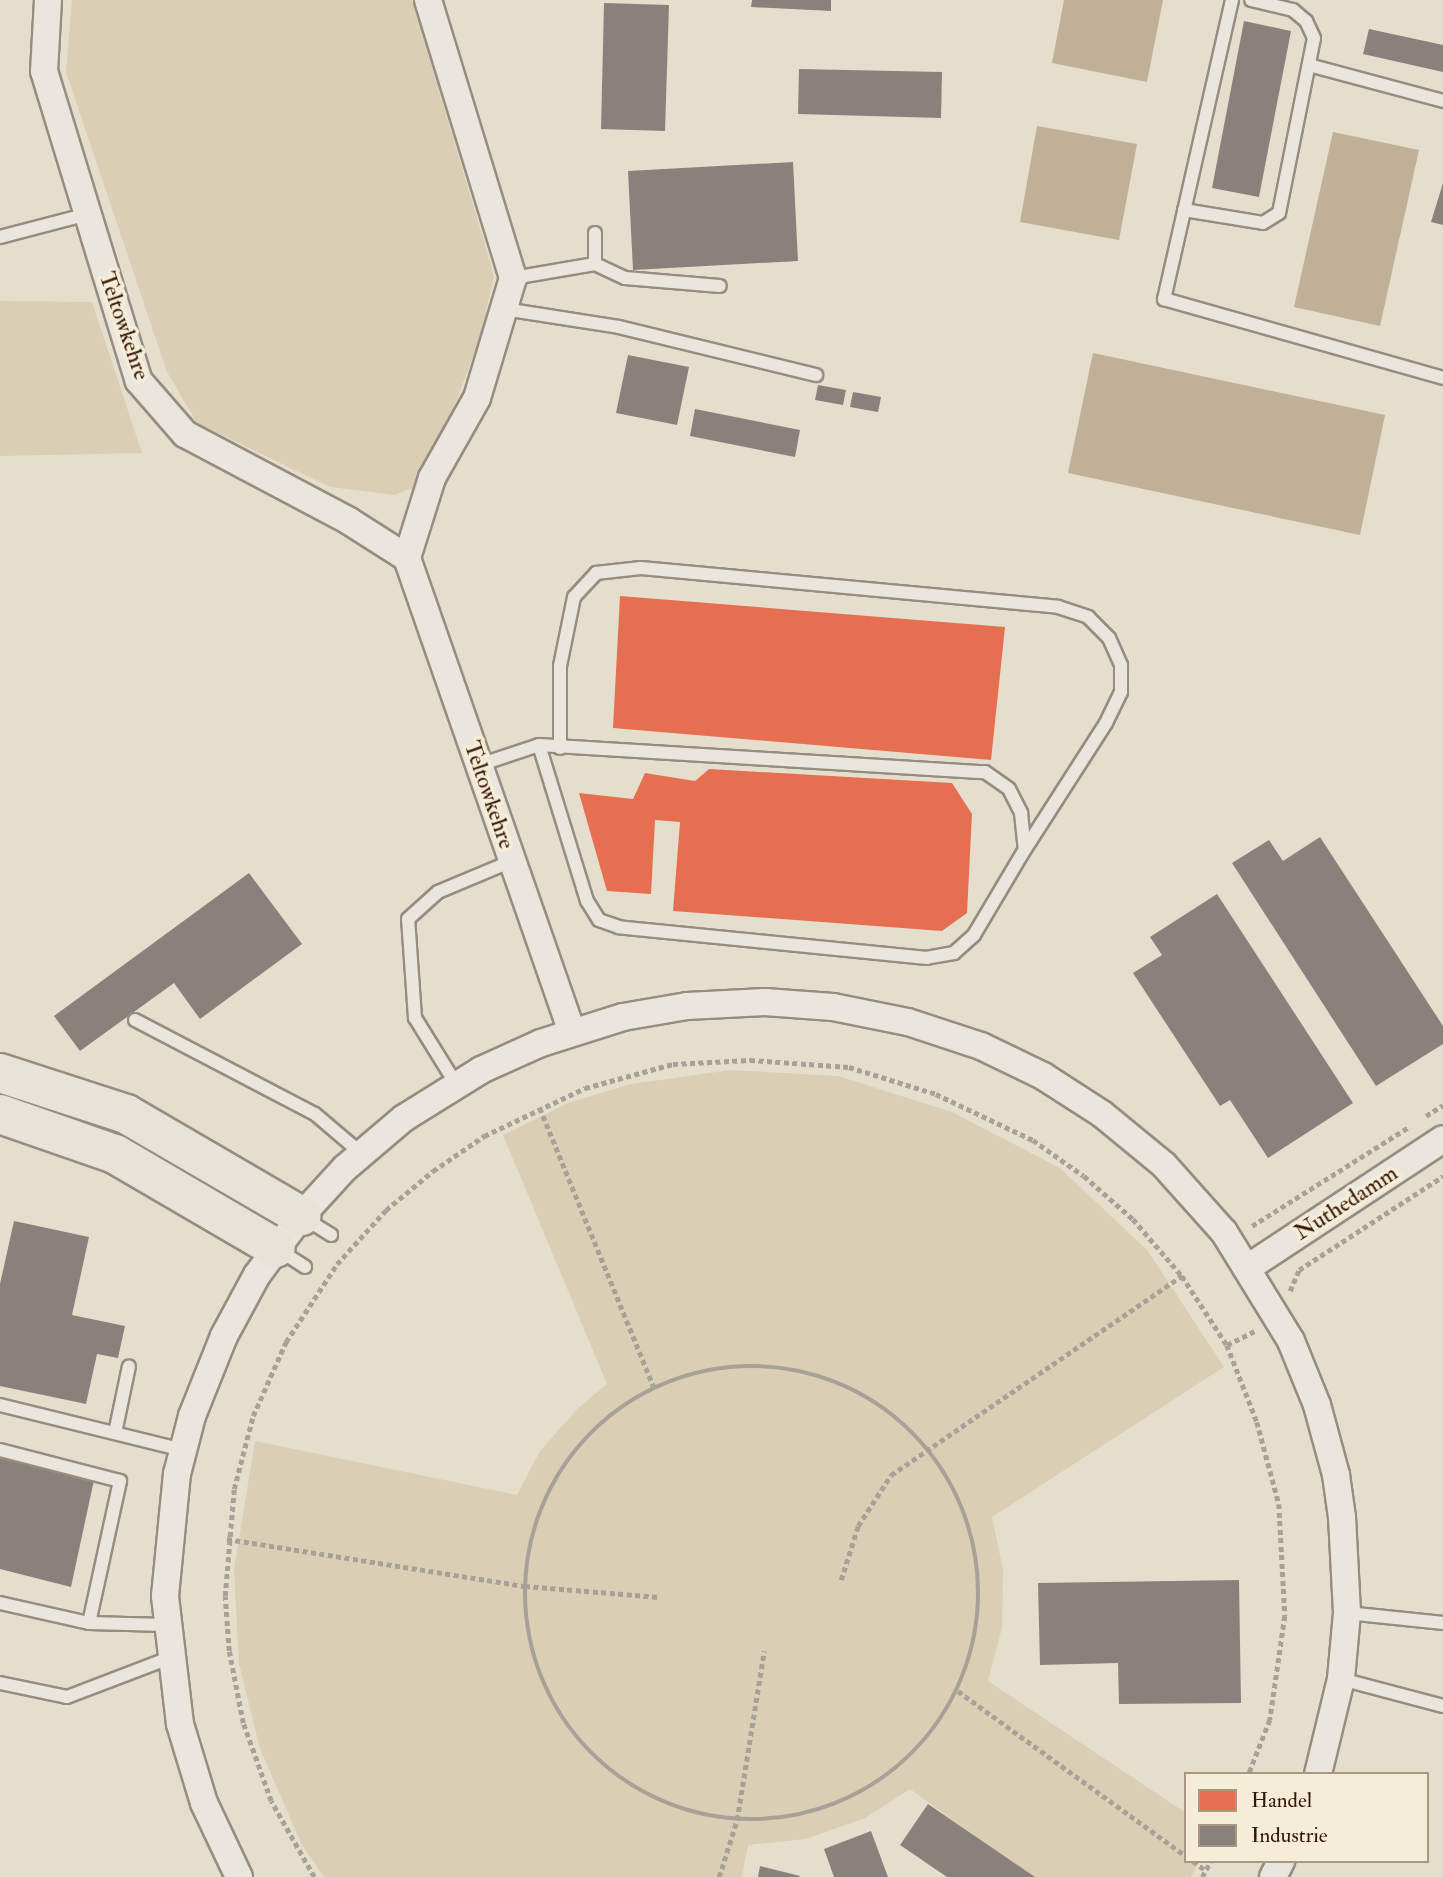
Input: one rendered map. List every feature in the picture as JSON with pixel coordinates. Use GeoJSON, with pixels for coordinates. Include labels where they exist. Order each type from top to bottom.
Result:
{"type":"FeatureCollection","features":[{"type":"Feature","properties":{"kind":"highway"},"geometry":{"type":"LineString","coordinates":[[0,1073],[126,1114],[316,1226]]}},
{"type":"Feature","properties":{"kind":"highway"},"geometry":{"type":"LineString","coordinates":[[0,1114],[116,1154],[291,1258]]}},
{"type":"Feature","properties":{"kind":"street","name":"Teltowkehre"},"geometry":{"type":"LineString","coordinates":[[48,0],[44,71],[139,382],[185,434],[349,521],[407,558],[572,1032]]}},
{"type":"Feature","properties":{"kind":"street"},"geometry":{"type":"LineString","coordinates":[[407,558],[432,478],[477,398],[513,278],[428,0]]}},
{"type":"Feature","properties":{"kind":"street"},"geometry":{"type":"LineString","coordinates":[[239,1877],[191,1763],[169,1658],[166,1625],[168,1538],[183,1450],[224,1336],[316,1226],[361,1153],[456,1084],[510,1055],[572,1032],[656,1011],[765,1002],[866,1012],[946,1033],[1011,1060],[1102,1114],[1260,1260],[1326,1436],[1342,1517],[1347,1613],[1341,1679],[1318,1772]]}},
{"type":"Feature","properties":{"kind":"street","name":"Nuthedamm"},"geometry":{"type":"LineString","coordinates":[[1260,1260],[1443,1139]]}},
{"type":"Feature","properties":{"kind":"lane"},"geometry":{"type":"LineString","coordinates":[[1231,0],[1164,299],[1443,378]]}},
{"type":"Feature","properties":{"kind":"lane"},"geometry":{"type":"LineString","coordinates":[[1184,209],[1263,223],[1279,213],[1314,38],[1307,21],[1293,10],[1251,0]]}},
{"type":"Feature","properties":{"kind":"lane"},"geometry":{"type":"LineString","coordinates":[[1309,65],[1443,101]]}},
{"type":"Feature","properties":{"kind":"lane"},"geometry":{"type":"LineString","coordinates":[[0,237],[88,214]]}},
{"type":"Feature","properties":{"kind":"lane"},"geometry":{"type":"LineString","coordinates":[[594,264],[595,233]]}},
{"type":"Feature","properties":{"kind":"lane"},"geometry":{"type":"LineString","coordinates":[[513,278],[594,264],[625,278],[720,286]]}},
{"type":"Feature","properties":{"kind":"lane"},"geometry":{"type":"LineString","coordinates":[[504,309],[619,327],[816,375]]}},
{"type":"Feature","properties":{"kind":"lane"},"geometry":{"type":"LineString","coordinates":[[539,745],[586,901],[599,920],[619,927],[927,958],[954,953],[974,935],[1121,692],[1121,665],[1110,638],[1088,617],[1058,607],[641,568],[596,573],[574,597],[560,666],[560,748]]}},
{"type":"Feature","properties":{"kind":"lane"},"geometry":{"type":"LineString","coordinates":[[479,765],[539,745],[985,772],[1009,789],[1020,813],[1025,849]]}},
{"type":"Feature","properties":{"kind":"lane"},"geometry":{"type":"LineString","coordinates":[[456,1084],[415,1018],[408,919],[438,892],[512,861]]}},
{"type":"Feature","properties":{"kind":"lane"},"geometry":{"type":"LineString","coordinates":[[135,1020],[315,1114],[361,1153]]}},
{"type":"Feature","properties":{"kind":"lane"},"geometry":{"type":"LineString","coordinates":[[115,1433],[129,1366]]}},
{"type":"Feature","properties":{"kind":"lane"},"geometry":{"type":"LineString","coordinates":[[0,1405],[183,1450]]}},
{"type":"Feature","properties":{"kind":"lane"},"geometry":{"type":"LineString","coordinates":[[0,1450],[120,1481],[89,1623]]}},
{"type":"Feature","properties":{"kind":"lane"},"geometry":{"type":"LineString","coordinates":[[0,1603],[89,1623],[166,1625]]}},
{"type":"Feature","properties":{"kind":"lane"},"geometry":{"type":"LineString","coordinates":[[1347,1613],[1443,1623]]}},
{"type":"Feature","properties":{"kind":"lane"},"geometry":{"type":"LineString","coordinates":[[0,1683],[67,1698],[169,1658]]}},
{"type":"Feature","properties":{"kind":"lane"},"geometry":{"type":"LineString","coordinates":[[1341,1679],[1443,1706]]}},
{"type":"Feature","properties":{"kind":"path"},"geometry":{"type":"LineString","coordinates":[[314,1877],[271,1801],[243,1723],[229,1651],[227,1539],[234,1489],[253,1416],[286,1342],[337,1264],[386,1210],[433,1171],[485,1136],[540,1108],[585,1088],[673,1064],[750,1060],[849,1067],[936,1094],[1033,1140],[1084,1175],[1132,1219],[1182,1276],[1227,1345],[1257,1422],[1279,1504],[1285,1616],[1270,1720],[1250,1772]]}},
{"type":"Feature","properties":{"kind":"path"},"geometry":{"type":"LineString","coordinates":[[1251,1226],[1443,1105]]}},
{"type":"Feature","properties":{"kind":"path"},"geometry":{"type":"LineString","coordinates":[[540,1108],[654,1388]]}},
{"type":"Feature","properties":{"kind":"path"},"geometry":{"type":"LineString","coordinates":[[1292,1288],[1299,1270],[1443,1176]]}},
{"type":"Feature","properties":{"kind":"path"},"geometry":{"type":"LineString","coordinates":[[1244,1216],[1251,1226],[1260,1260],[1292,1288],[1298,1300]]}},
{"type":"Feature","properties":{"kind":"path"},"geometry":{"type":"LineString","coordinates":[[841,1580],[869,1503],[891,1475],[1182,1276]]}},
{"type":"Feature","properties":{"kind":"path"},"geometry":{"type":"LineString","coordinates":[[752,1366],[802,1371],[850,1387],[893,1414],[929,1449],[957,1492],[974,1541],[980,1592],[975,1643],[958,1692],[929,1737],[890,1774],[843,1802],[791,1817],[737,1820],[681,1810],[629,1785],[585,1748],[552,1702],[531,1649],[525,1586],[530,1541],[547,1494],[574,1451],[610,1415],[654,1388],[701,1371],[752,1366]]}},
{"type":"Feature","properties":{"kind":"path"},"geometry":{"type":"LineString","coordinates":[[227,1539],[525,1586],[659,1597]]}},
{"type":"Feature","properties":{"kind":"path"},"geometry":{"type":"LineString","coordinates":[[719,1877],[737,1820],[764,1651]]}},
{"type":"Feature","properties":{"kind":"path"},"geometry":{"type":"LineString","coordinates":[[958,1692],[1184,1855]]}},
{"type":"Feature","properties":{"kind":"path"},"geometry":{"type":"LineString","coordinates":[[1196,1863],[1207,1871]]}},
{"type":"Feature","properties":{"kind":"path"},"geometry":{"type":"LineString","coordinates":[[1202,1877],[1210,1863]]}},
{"type":"Feature","properties":{"kind":"shaded area"},"geometry":{"type":"Polygon","coordinates":[[[72,0],[412,0],[494,275],[481,336],[438,448],[414,487],[395,495],[330,487],[197,423],[167,372],[66,72],[72,0]]]}},
{"type":"Feature","properties":{"kind":"shaded area"},"geometry":{"type":"Polygon","coordinates":[[[1064,0],[1163,0],[1147,82],[1052,63],[1064,0]]]}},
{"type":"Feature","properties":{"kind":"shaded area"},"geometry":{"type":"Polygon","coordinates":[[[1037,126],[1137,144],[1119,240],[1020,222],[1037,126]]]}},
{"type":"Feature","properties":{"kind":"shaded area"},"geometry":{"type":"Polygon","coordinates":[[[1333,132],[1419,150],[1380,326],[1294,307],[1333,132]]]}},
{"type":"Feature","properties":{"kind":"shaded area"},"geometry":{"type":"Polygon","coordinates":[[[0,301],[92,302],[142,453],[0,456],[0,301]]]}},
{"type":"Feature","properties":{"kind":"shaded area"},"geometry":{"type":"Polygon","coordinates":[[[1093,353],[1385,415],[1360,535],[1068,473],[1093,353]]]}},
{"type":"Feature","properties":{"kind":"shaded area"},"geometry":{"type":"Polygon","coordinates":[[[731,1070],[838,1076],[952,1112],[1060,1168],[1148,1251],[1224,1367],[992,1517],[1003,1570],[1002,1628],[988,1681],[1184,1812],[1184,1863],[1199,1863],[1191,1877],[1032,1877],[910,1789],[865,1818],[806,1839],[748,1845],[742,1877],[324,1877],[302,1845],[260,1749],[239,1664],[234,1570],[255,1441],[517,1495],[540,1451],[578,1408],[607,1384],[503,1135],[568,1103],[631,1084],[731,1070]]]}},
{"type":"Feature","properties":{"kind":"building: Handel"},"geometry":{"type":"Polygon","coordinates":[[[620,596],[1005,627],[991,760],[613,728],[620,596]]]}},
{"type":"Feature","properties":{"kind":"building: Handel"},"geometry":{"type":"Polygon","coordinates":[[[709,769],[952,783],[972,814],[967,913],[942,931],[673,911],[680,822],[655,820],[651,894],[607,891],[579,793],[633,799],[645,773],[695,781],[709,769]]]}},
{"type":"Feature","properties":{"kind":"building: Industrie"},"geometry":{"type":"Polygon","coordinates":[[[752,0],[831,0],[831,11],[751,7],[752,0]]]}},
{"type":"Feature","properties":{"kind":"building: Industrie"},"geometry":{"type":"Polygon","coordinates":[[[604,3],[669,5],[665,131],[601,129],[604,3]]]}},
{"type":"Feature","properties":{"kind":"building: Industrie"},"geometry":{"type":"Polygon","coordinates":[[[1244,21],[1291,31],[1259,197],[1212,188],[1244,21]]]}},
{"type":"Feature","properties":{"kind":"building: Industrie"},"geometry":{"type":"Polygon","coordinates":[[[1369,29],[1443,45],[1443,72],[1363,54],[1369,29]]]}},
{"type":"Feature","properties":{"kind":"building: Industrie"},"geometry":{"type":"Polygon","coordinates":[[[799,69],[942,72],[941,118],[798,114],[799,69]]]}},
{"type":"Feature","properties":{"kind":"building: Industrie"},"geometry":{"type":"Polygon","coordinates":[[[793,162],[798,261],[633,270],[628,171],[793,162]]]}},
{"type":"Feature","properties":{"kind":"building: Industrie"},"geometry":{"type":"Polygon","coordinates":[[[1443,183],[1443,225],[1431,222],[1443,183]]]}},
{"type":"Feature","properties":{"kind":"building: Industrie"},"geometry":{"type":"Polygon","coordinates":[[[628,355],[689,367],[677,425],[616,413],[628,355]]]}},
{"type":"Feature","properties":{"kind":"building: Industrie"},"geometry":{"type":"Polygon","coordinates":[[[818,385],[846,390],[843,405],[815,400],[818,385]]]}},
{"type":"Feature","properties":{"kind":"building: Industrie"},"geometry":{"type":"Polygon","coordinates":[[[853,392],[881,397],[878,412],[850,407],[853,392]]]}},
{"type":"Feature","properties":{"kind":"building: Industrie"},"geometry":{"type":"Polygon","coordinates":[[[695,409],[800,430],[795,457],[690,436],[695,409]]]}},
{"type":"Feature","properties":{"kind":"building: Industrie"},"geometry":{"type":"Polygon","coordinates":[[[1320,837],[1443,1026],[1443,1044],[1376,1086],[1232,863],[1269,840],[1283,861],[1320,837]]]}},
{"type":"Feature","properties":{"kind":"building: Industrie"},"geometry":{"type":"Polygon","coordinates":[[[249,873],[302,944],[200,1019],[174,983],[80,1051],[54,1016],[249,873]]]}},
{"type":"Feature","properties":{"kind":"building: Industrie"},"geometry":{"type":"Polygon","coordinates":[[[1217,894],[1353,1103],[1268,1158],[1230,1100],[1220,1106],[1133,973],[1162,955],[1150,937],[1217,894]]]}},
{"type":"Feature","properties":{"kind":"building: Industrie"},"geometry":{"type":"Polygon","coordinates":[[[14,1221],[89,1237],[72,1315],[125,1326],[118,1358],[97,1354],[86,1404],[0,1386],[0,1284],[14,1221]]]}},
{"type":"Feature","properties":{"kind":"building: Industrie"},"geometry":{"type":"Polygon","coordinates":[[[0,1456],[94,1480],[71,1587],[0,1569],[0,1456]]]}},
{"type":"Feature","properties":{"kind":"building: Industrie"},"geometry":{"type":"Polygon","coordinates":[[[1239,1580],[1241,1703],[1119,1704],[1118,1663],[1040,1665],[1038,1583],[1239,1580]]]}},
{"type":"Feature","properties":{"kind":"building: Industrie"},"geometry":{"type":"Polygon","coordinates":[[[928,1804],[1035,1877],[947,1877],[900,1845],[928,1804]]]}},
{"type":"Feature","properties":{"kind":"building: Industrie"},"geometry":{"type":"Polygon","coordinates":[[[871,1831],[888,1877],[834,1877],[824,1849],[871,1831]]]}},
{"type":"Feature","properties":{"kind":"building: Industrie"},"geometry":{"type":"Polygon","coordinates":[[[760,1866],[800,1876],[758,1877],[760,1866]]]}}]}
